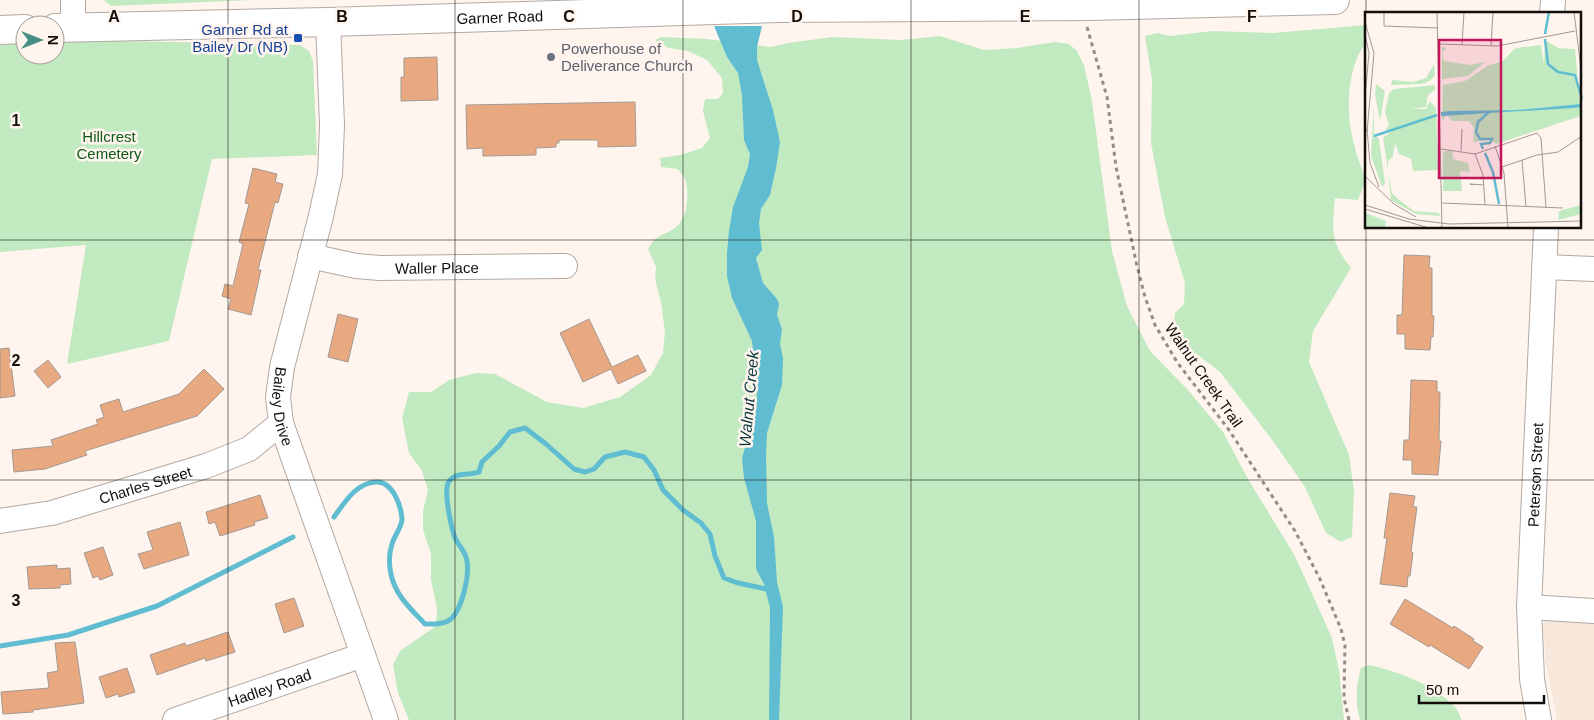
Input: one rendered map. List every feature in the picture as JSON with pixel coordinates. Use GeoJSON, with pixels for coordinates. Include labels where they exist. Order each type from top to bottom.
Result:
{"type":"FeatureCollection","features":[{"type":"Feature","properties":{"kind":"main road","name":"Garner Road"},"geometry":{"type":"LineString","coordinates":[[65,28],[781,8],[1090,6],[1335,0]]}},
{"type":"Feature","properties":{"kind":"main road"},"geometry":{"type":"LineString","coordinates":[[0,30],[15,29]]}},
{"type":"Feature","properties":{"kind":"street"},"geometry":{"type":"LineString","coordinates":[[65,25],[73,0]]}},
{"type":"Feature","properties":{"kind":"street","name":"Bailey Drive"},"geometry":{"type":"LineString","coordinates":[[328,22],[332,148],[330,174],[282,367],[278,397],[281,423],[386,720]]}},
{"type":"Feature","properties":{"kind":"street","name":"Peterson Street"},"geometry":{"type":"LineString","coordinates":[[1539,720],[1532,679],[1529,607],[1546,229]]}},
{"type":"Feature","properties":{"kind":"street","name":"Waller Place"},"geometry":{"type":"LineString","coordinates":[[310,256],[356,266],[380,268],[565,266]]}},
{"type":"Feature","properties":{"kind":"street"},"geometry":{"type":"LineString","coordinates":[[1544,266],[1594,269]]}},
{"type":"Feature","properties":{"kind":"street","name":"Charles Street"},"geometry":{"type":"LineString","coordinates":[[0,522],[52,514],[206,466],[249,449],[281,423]]}},
{"type":"Feature","properties":{"kind":"street"},"geometry":{"type":"LineString","coordinates":[[1529,607],[1594,611]]}},
{"type":"Feature","properties":{"kind":"street","name":"Hadley Road"},"geometry":{"type":"LineString","coordinates":[[175,720],[363,655]]}},
{"type":"Feature","properties":{"kind":"path","name":"Walnut Creek Trail"},"geometry":{"type":"LineString","coordinates":[[1086,23],[1107,96],[1117,175],[1144,297],[1155,325],[1177,362],[1229,430],[1290,524],[1320,579],[1341,629],[1345,645],[1344,698],[1349,720]]}},
{"type":"Feature","properties":{"kind":"shaded area"},"geometry":{"type":"Polygon","coordinates":[[[1594,617],[1594,720],[1557,720],[1546,663],[1543,627],[1545,619],[1594,617]]]}},
{"type":"Feature","properties":{"kind":"green space"},"geometry":{"type":"Polygon","coordinates":[[[104,0],[252,0],[111,6],[104,0]]]}},
{"type":"Feature","properties":{"kind":"green space"},"geometry":{"type":"Polygon","coordinates":[[[1365,25],[1365,47],[1362,48],[1353,69],[1349,93],[1349,117],[1353,140],[1365,182],[1358,200],[1335,198],[1333,219],[1336,243],[1339,251],[1351,268],[1313,331],[1309,362],[1349,455],[1354,491],[1352,537],[1341,542],[1326,533],[1305,487],[1273,441],[1220,372],[1177,339],[1174,325],[1175,313],[1184,304],[1185,283],[1165,217],[1151,143],[1152,79],[1145,36],[1158,33],[1170,36],[1213,31],[1273,33],[1365,25]]]}},
{"type":"Feature","properties":{"kind":"green space"},"geometry":{"type":"Polygon","coordinates":[[[940,36],[984,50],[1017,48],[1055,42],[1069,44],[1077,51],[1084,65],[1092,101],[1112,251],[1127,306],[1150,351],[1188,390],[1223,432],[1248,479],[1295,556],[1332,638],[1339,670],[1344,720],[409,720],[398,693],[393,665],[400,651],[436,626],[437,608],[431,580],[431,554],[423,530],[423,511],[428,490],[422,471],[409,453],[402,418],[409,392],[431,392],[449,380],[476,373],[495,374],[547,402],[583,408],[620,397],[651,375],[663,353],[665,332],[661,302],[655,279],[656,267],[648,249],[656,238],[672,230],[681,220],[686,207],[687,185],[678,169],[661,167],[660,158],[680,155],[702,148],[710,138],[703,111],[705,99],[718,99],[723,93],[722,78],[707,60],[688,51],[669,48],[655,40],[661,37],[707,39],[770,47],[832,37],[901,40],[940,36]]]}},
{"type":"Feature","properties":{"kind":"green space","name":"Hillcrest Cemetery"},"geometry":{"type":"Polygon","coordinates":[[[0,40],[15,40],[15,65],[65,65],[65,40],[300,45],[309,51],[313,61],[317,155],[212,159],[169,341],[67,364],[86,245],[0,252],[0,40]]]}},
{"type":"Feature","properties":{"kind":"green space"},"geometry":{"type":"Polygon","coordinates":[[[1369,665],[1403,675],[1426,685],[1446,698],[1458,711],[1462,720],[1360,720],[1357,700],[1358,681],[1361,668],[1369,665]]]}},
{"type":"Feature","properties":{"kind":"water"},"geometry":{"type":"Polygon","coordinates":[[[714,26],[762,26],[757,47],[757,60],[773,110],[780,142],[770,195],[761,209],[759,223],[762,250],[756,258],[763,283],[779,304],[777,315],[782,329],[780,344],[783,358],[782,385],[767,433],[766,456],[767,503],[774,537],[777,582],[783,607],[779,720],[769,720],[770,608],[764,584],[756,569],[756,521],[744,478],[742,458],[756,410],[757,393],[752,341],[732,298],[727,276],[727,253],[733,207],[748,167],[750,154],[744,140],[742,95],[738,73],[727,57],[714,26]]]}},
{"type":"Feature","properties":{"kind":"building"},"geometry":{"type":"Polygon","coordinates":[[[437,57],[438,100],[401,101],[401,77],[404,77],[404,58],[437,57]]]}},
{"type":"Feature","properties":{"kind":"building"},"geometry":{"type":"Polygon","coordinates":[[[635,102],[636,146],[598,147],[598,140],[559,140],[559,143],[556,143],[556,147],[536,148],[536,155],[483,156],[483,148],[467,149],[466,105],[635,102]]]}},
{"type":"Feature","properties":{"kind":"building"},"geometry":{"type":"Polygon","coordinates":[[[253,168],[277,174],[275,182],[283,184],[278,203],[275,202],[258,270],[261,270],[251,315],[228,309],[231,299],[222,296],[225,284],[233,286],[243,244],[239,242],[249,204],[245,203],[253,168]]]}},
{"type":"Feature","properties":{"kind":"building"},"geometry":{"type":"Polygon","coordinates":[[[1404,255],[1430,256],[1429,268],[1432,268],[1432,316],[1434,316],[1430,350],[1405,349],[1405,334],[1397,334],[1397,315],[1402,315],[1404,255]]]}},
{"type":"Feature","properties":{"kind":"building"},"geometry":{"type":"Polygon","coordinates":[[[338,314],[358,319],[348,362],[328,357],[338,314]]]}},
{"type":"Feature","properties":{"kind":"building"},"geometry":{"type":"Polygon","coordinates":[[[589,319],[612,367],[638,355],[646,371],[618,384],[611,369],[583,382],[560,333],[589,319]]]}},
{"type":"Feature","properties":{"kind":"building"},"geometry":{"type":"Polygon","coordinates":[[[9,348],[15,396],[0,398],[0,349],[9,348]]]}},
{"type":"Feature","properties":{"kind":"building"},"geometry":{"type":"Polygon","coordinates":[[[48,360],[61,377],[48,388],[34,371],[48,360]]]}},
{"type":"Feature","properties":{"kind":"building"},"geometry":{"type":"Polygon","coordinates":[[[204,369],[224,389],[197,416],[85,451],[87,455],[45,469],[14,472],[12,450],[53,446],[51,440],[98,424],[96,420],[104,417],[100,405],[119,399],[123,412],[179,394],[204,369]]]}},
{"type":"Feature","properties":{"kind":"building"},"geometry":{"type":"Polygon","coordinates":[[[1411,380],[1437,381],[1437,392],[1440,392],[1439,441],[1441,441],[1438,475],[1412,474],[1412,460],[1403,460],[1404,440],[1409,440],[1411,380]]]}},
{"type":"Feature","properties":{"kind":"building"},"geometry":{"type":"Polygon","coordinates":[[[1390,493],[1415,496],[1413,507],[1417,507],[1411,552],[1413,553],[1407,587],[1380,584],[1387,538],[1384,538],[1390,493]]]}},
{"type":"Feature","properties":{"kind":"building"},"geometry":{"type":"Polygon","coordinates":[[[260,495],[268,518],[254,522],[255,525],[220,536],[215,522],[209,524],[206,512],[260,495]]]}},
{"type":"Feature","properties":{"kind":"building"},"geometry":{"type":"Polygon","coordinates":[[[180,522],[189,555],[144,569],[138,554],[153,550],[147,532],[180,522]]]}},
{"type":"Feature","properties":{"kind":"building"},"geometry":{"type":"Polygon","coordinates":[[[103,547],[113,575],[100,580],[98,576],[93,578],[84,553],[103,547]]]}},
{"type":"Feature","properties":{"kind":"building"},"geometry":{"type":"Polygon","coordinates":[[[57,565],[57,569],[70,568],[71,584],[60,585],[60,588],[29,589],[27,567],[57,565]]]}},
{"type":"Feature","properties":{"kind":"building"},"geometry":{"type":"Polygon","coordinates":[[[294,598],[304,626],[284,633],[275,604],[294,598]]]}},
{"type":"Feature","properties":{"kind":"building"},"geometry":{"type":"Polygon","coordinates":[[[1405,599],[1453,628],[1454,626],[1483,647],[1469,669],[1430,645],[1429,647],[1390,624],[1405,599]]]}},
{"type":"Feature","properties":{"kind":"building"},"geometry":{"type":"Polygon","coordinates":[[[228,632],[235,652],[206,661],[205,658],[157,675],[150,655],[185,643],[186,646],[228,632]]]}},
{"type":"Feature","properties":{"kind":"building"},"geometry":{"type":"Polygon","coordinates":[[[75,642],[84,703],[33,710],[33,712],[3,714],[1,692],[49,688],[47,673],[58,671],[55,643],[75,642]]]}},
{"type":"Feature","properties":{"kind":"building"},"geometry":{"type":"Polygon","coordinates":[[[127,668],[135,692],[119,697],[118,694],[106,698],[99,677],[127,668]]]}},
{"type":"Feature","properties":{"kind":"waterway"},"geometry":{"type":"LineString","coordinates":[[334,517],[352,494],[363,486],[376,482],[387,486],[398,501],[402,519],[393,541],[390,555],[390,570],[396,589],[425,624],[439,624],[448,621],[453,617],[461,601],[467,572],[466,557],[456,540],[450,520],[447,503],[448,483],[458,475],[479,472],[482,462],[499,446],[510,432],[525,428],[574,469],[585,472],[594,469],[605,457],[625,452],[644,457],[654,470],[663,490],[683,510],[701,523],[710,534],[715,556],[724,578],[771,590]]}},
{"type":"Feature","properties":{"kind":"waterway"},"geometry":{"type":"LineString","coordinates":[[0,646],[68,635],[157,606],[293,537]]}},
{"type":"Feature","properties":{"kind":"place","name":"Garner Rd at Bailey Dr (NB)"},"geometry":{"type":"Point","coordinates":[298,38]}},
{"type":"Feature","properties":{"kind":"place","name":"Powerhouse of Deliverance Church"},"geometry":{"type":"Point","coordinates":[551,57]}},
{"type":"Feature","properties":{"kind":"water label","name":"Walnut Creek"},"geometry":{"type":"Point","coordinates":[749,399]}}]}
